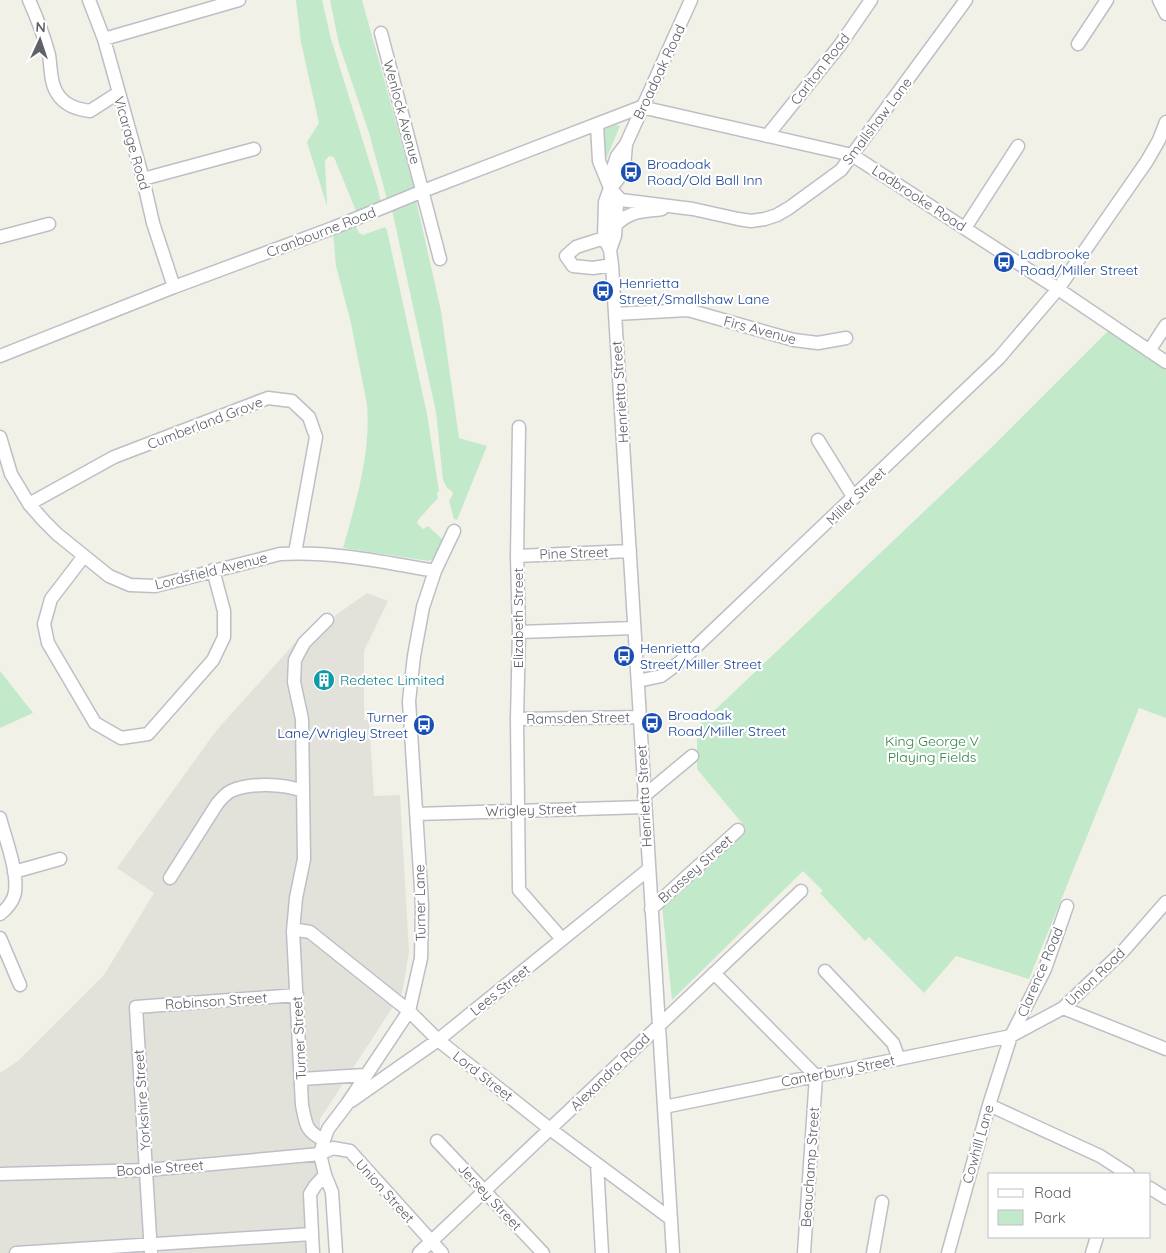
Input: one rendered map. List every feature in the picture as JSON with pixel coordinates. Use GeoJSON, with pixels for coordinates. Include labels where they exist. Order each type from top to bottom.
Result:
{"type":"FeatureCollection","features":[{"type":"Feature","properties":{"kind":"street"},"geometry":{"type":"LineString","coordinates":[[29,0],[36,15],[48,55],[55,91],[63,101],[76,109],[90,111],[118,93]]}},
{"type":"Feature","properties":{"kind":"street","name":"Vicarage Road"},"geometry":{"type":"LineString","coordinates":[[89,0],[104,39],[143,179],[153,223],[174,287]]}},
{"type":"Feature","properties":{"kind":"street"},"geometry":{"type":"LineString","coordinates":[[104,39],[239,0]]}},
{"type":"Feature","properties":{"kind":"street","name":"Broadoak Road"},"geometry":{"type":"LineString","coordinates":[[610,188],[611,174],[617,156],[626,144],[691,0]]}},
{"type":"Feature","properties":{"kind":"street","name":"Carlton Road"},"geometry":{"type":"LineString","coordinates":[[767,136],[840,45],[872,0]]}},
{"type":"Feature","properties":{"kind":"street","name":"Smallshaw Lane"},"geometry":{"type":"LineString","coordinates":[[610,188],[621,200],[677,207],[738,219],[751,221],[777,215],[841,170],[966,0]]}},
{"type":"Feature","properties":{"kind":"street"},"geometry":{"type":"LineString","coordinates":[[1078,44],[1106,0]]}},
{"type":"Feature","properties":{"kind":"street"},"geometry":{"type":"LineString","coordinates":[[1159,0],[1166,14]]}},
{"type":"Feature","properties":{"kind":"street","name":"Wenlock Avenue"},"geometry":{"type":"LineString","coordinates":[[381,33],[420,192],[440,259]]}},
{"type":"Feature","properties":{"kind":"street","name":"Cranbourne Road"},"geometry":{"type":"LineString","coordinates":[[0,356],[642,107]]}},
{"type":"Feature","properties":{"kind":"street","name":"Ladbrooke Road"},"geometry":{"type":"LineString","coordinates":[[642,107],[852,155],[1058,289],[1166,362]]}},
{"type":"Feature","properties":{"kind":"street","name":"Miller Street"},"geometry":{"type":"LineString","coordinates":[[638,680],[661,676],[680,662],[999,358],[1058,289],[1147,161],[1159,140],[1166,122]]}},
{"type":"Feature","properties":{"kind":"street"},"geometry":{"type":"LineString","coordinates":[[597,126],[599,161],[610,188]]}},
{"type":"Feature","properties":{"kind":"street"},"geometry":{"type":"LineString","coordinates":[[965,228],[1018,146]]}},
{"type":"Feature","properties":{"kind":"street"},"geometry":{"type":"LineString","coordinates":[[143,179],[254,149]]}},
{"type":"Feature","properties":{"kind":"street","name":"Henrietta Street"},"geometry":{"type":"LineString","coordinates":[[610,188],[617,205],[615,236],[610,250]]}},
{"type":"Feature","properties":{"kind":"street","name":"Henrietta Street"},"geometry":{"type":"LineString","coordinates":[[610,188],[605,202],[604,238],[610,250],[612,265],[673,1253]]}},
{"type":"Feature","properties":{"kind":"street","name":"Smallshaw Lane"},"geometry":{"type":"LineString","coordinates":[[615,226],[623,218],[633,213],[677,207]]}},
{"type":"Feature","properties":{"kind":"street"},"geometry":{"type":"LineString","coordinates":[[0,238],[49,224]]}},
{"type":"Feature","properties":{"kind":"street"},"geometry":{"type":"LineString","coordinates":[[604,238],[576,247],[566,256],[573,266],[593,268],[612,265]]}},
{"type":"Feature","properties":{"kind":"street","name":"Firs Avenue"},"geometry":{"type":"LineString","coordinates":[[615,314],[688,310],[794,340],[818,343],[846,338]]}},
{"type":"Feature","properties":{"kind":"street"},"geometry":{"type":"LineString","coordinates":[[1149,351],[1166,326]]}},
{"type":"Feature","properties":{"kind":"street","name":"Cumberland Grove"},"geometry":{"type":"LineString","coordinates":[[29,504],[114,457],[268,398],[292,401],[309,417],[316,437],[294,553]]}},
{"type":"Feature","properties":{"kind":"street","name":"Elizabeth Street"},"geometry":{"type":"LineString","coordinates":[[519,427],[517,556],[519,632],[516,719],[519,890],[562,939]]}},
{"type":"Feature","properties":{"kind":"street","name":"Lordsfield Avenue"},"geometry":{"type":"LineString","coordinates":[[0,437],[6,476],[29,504],[57,534],[84,556],[109,576],[130,585],[155,586],[280,554],[294,553],[335,555],[435,570]]}},
{"type":"Feature","properties":{"kind":"street"},"geometry":{"type":"LineString","coordinates":[[818,440],[854,498]]}},
{"type":"Feature","properties":{"kind":"street","name":"Turner Lane"},"geometry":{"type":"LineString","coordinates":[[336,1253],[332,1192],[325,1175],[320,1154],[324,1140],[328,1129],[347,1104],[409,1011],[421,958],[422,905],[409,701],[414,656],[423,607],[435,570],[454,531]]}},
{"type":"Feature","properties":{"kind":"street","name":"Pine Street"},"geometry":{"type":"LineString","coordinates":[[517,556],[630,551]]}},
{"type":"Feature","properties":{"kind":"street"},"geometry":{"type":"LineString","coordinates":[[84,556],[50,599],[44,624],[46,637],[95,722],[120,738],[148,734],[213,660],[224,637],[224,611],[213,570]]}},
{"type":"Feature","properties":{"kind":"street","name":"Turner Street"},"geometry":{"type":"LineString","coordinates":[[324,1140],[312,1134],[306,1126],[301,1079],[297,995],[296,898],[304,859],[302,719],[294,682],[295,660],[304,643],[327,620]]}},
{"type":"Feature","properties":{"kind":"street"},"geometry":{"type":"LineString","coordinates":[[519,632],[634,628]]}},
{"type":"Feature","properties":{"kind":"street","name":"Ramsden Street"},"geometry":{"type":"LineString","coordinates":[[516,719],[640,717]]}},
{"type":"Feature","properties":{"kind":"street"},"geometry":{"type":"LineString","coordinates":[[645,802],[692,756]]}},
{"type":"Feature","properties":{"kind":"street"},"geometry":{"type":"LineString","coordinates":[[170,878],[217,804],[230,791],[240,788],[289,786],[303,791]]}},
{"type":"Feature","properties":{"kind":"street","name":"Wrigley Street"},"geometry":{"type":"LineString","coordinates":[[416,814],[645,802]]}},
{"type":"Feature","properties":{"kind":"street"},"geometry":{"type":"LineString","coordinates":[[0,818],[14,872],[15,893],[7,909],[0,914]]}},
{"type":"Feature","properties":{"kind":"street","name":"Brassey Street"},"geometry":{"type":"LineString","coordinates":[[651,909],[738,830]]}},
{"type":"Feature","properties":{"kind":"street"},"geometry":{"type":"LineString","coordinates":[[14,872],[60,859]]}},
{"type":"Feature","properties":{"kind":"street","name":"Lees Street"},"geometry":{"type":"LineString","coordinates":[[347,1104],[438,1040],[649,869]]}},
{"type":"Feature","properties":{"kind":"street","name":"Alexandra Road"},"geometry":{"type":"LineString","coordinates":[[419,1253],[801,891]]}},
{"type":"Feature","properties":{"kind":"street","name":"Union Road"},"geometry":{"type":"LineString","coordinates":[[1011,1036],[1063,1008],[1124,950],[1166,902]]}},
{"type":"Feature","properties":{"kind":"street","name":"Clarence Road"},"geometry":{"type":"LineString","coordinates":[[1011,1036],[1044,969],[1067,906]]}},
{"type":"Feature","properties":{"kind":"street","name":"Lord Street"},"geometry":{"type":"LineString","coordinates":[[296,930],[310,932],[409,1011],[438,1040],[550,1129],[671,1219]]}},
{"type":"Feature","properties":{"kind":"street"},"geometry":{"type":"LineString","coordinates":[[0,938],[20,985]]}},
{"type":"Feature","properties":{"kind":"street"},"geometry":{"type":"LineString","coordinates":[[825,971],[893,1043],[899,1059]]}},
{"type":"Feature","properties":{"kind":"street"},"geometry":{"type":"LineString","coordinates":[[714,973],[816,1076]]}},
{"type":"Feature","properties":{"kind":"street","name":"Robinson Street"},"geometry":{"type":"LineString","coordinates":[[136,1007],[297,995]]}},
{"type":"Feature","properties":{"kind":"street","name":"Yorkshire Street"},"geometry":{"type":"LineString","coordinates":[[136,1007],[151,1249]]}},
{"type":"Feature","properties":{"kind":"street"},"geometry":{"type":"LineString","coordinates":[[1063,1008],[1166,1049]]}},
{"type":"Feature","properties":{"kind":"street","name":"Canterbury Street"},"geometry":{"type":"LineString","coordinates":[[664,1106],[1011,1036]]}},
{"type":"Feature","properties":{"kind":"street","name":"Cowhill Lane"},"geometry":{"type":"LineString","coordinates":[[948,1253],[989,1105],[1011,1036]]}},
{"type":"Feature","properties":{"kind":"street"},"geometry":{"type":"LineString","coordinates":[[301,1079],[365,1075]]}},
{"type":"Feature","properties":{"kind":"street","name":"Beauchamp Street"},"geometry":{"type":"LineString","coordinates":[[804,1253],[816,1076]]}},
{"type":"Feature","properties":{"kind":"street"},"geometry":{"type":"LineString","coordinates":[[989,1105],[1100,1156],[1126,1173]]}},
{"type":"Feature","properties":{"kind":"street","name":"Jersey Street"},"geometry":{"type":"LineString","coordinates":[[437,1141],[543,1253]]}},
{"type":"Feature","properties":{"kind":"street","name":"Union Street"},"geometry":{"type":"LineString","coordinates":[[320,1154],[333,1148],[350,1151],[442,1253]]}},
{"type":"Feature","properties":{"kind":"street","name":"Boodle Street"},"geometry":{"type":"LineString","coordinates":[[0,1174],[147,1170],[320,1154]]}},
{"type":"Feature","properties":{"kind":"street"},"geometry":{"type":"LineString","coordinates":[[597,1164],[602,1253]]}},
{"type":"Feature","properties":{"kind":"street"},"geometry":{"type":"LineString","coordinates":[[313,1253],[310,1194],[325,1175]]}},
{"type":"Feature","properties":{"kind":"street"},"geometry":{"type":"LineString","coordinates":[[1151,1189],[1166,1198]]}},
{"type":"Feature","properties":{"kind":"street"},"geometry":{"type":"LineString","coordinates":[[873,1253],[882,1202]]}},
{"type":"Feature","properties":{"kind":"street"},"geometry":{"type":"LineString","coordinates":[[16,1253],[151,1249],[312,1234]]}},
{"type":"Feature","properties":{"kind":"street"},"geometry":{"type":"LineString","coordinates":[[1092,1253],[1097,1238]]}},
{"type":"Feature","properties":{"kind":"shaded area"},"geometry":{"type":"Polygon","coordinates":[[[367,593],[388,601],[364,651],[364,720],[369,720],[374,796],[400,795],[409,952],[402,993],[320,1119],[320,1154],[313,1253],[0,1253],[0,1073],[18,1061],[104,975],[154,893],[117,868],[216,731],[302,635],[323,616],[332,620],[336,615],[367,593]]]}},
{"type":"Feature","properties":{"kind":"green space"},"geometry":{"type":"Polygon","coordinates":[[[296,0],[322,0],[331,39],[377,186],[381,202],[356,211],[334,157],[329,156],[325,161],[327,206],[307,142],[319,123],[301,42],[296,0]]]}},
{"type":"Feature","properties":{"kind":"green space"},"geometry":{"type":"Polygon","coordinates":[[[330,0],[362,0],[414,187],[387,199],[369,133],[339,44],[330,0]]]}},
{"type":"Feature","properties":{"kind":"green space"},"geometry":{"type":"Polygon","coordinates":[[[616,125],[620,126],[607,157],[604,158],[604,129],[616,125]]]}},
{"type":"Feature","properties":{"kind":"green space"},"geometry":{"type":"Polygon","coordinates":[[[416,200],[441,311],[459,438],[487,446],[457,520],[454,519],[449,501],[453,494],[452,491],[447,488],[443,480],[436,412],[392,210],[416,200]]]}},
{"type":"Feature","properties":{"kind":"green space"},"geometry":{"type":"Polygon","coordinates":[[[355,225],[359,233],[363,235],[385,227],[387,230],[427,414],[439,491],[437,493],[438,498],[417,523],[423,529],[428,526],[443,540],[435,558],[429,561],[343,548],[365,459],[368,423],[367,405],[351,323],[336,266],[333,233],[355,225]]]}},
{"type":"Feature","properties":{"kind":"green space","name":"King George V Playing Fields"},"geometry":{"type":"Polygon","coordinates":[[[1108,331],[1166,370],[1166,718],[1139,708],[1029,979],[956,956],[924,993],[869,937],[865,941],[820,893],[823,891],[803,871],[672,1000],[662,906],[746,828],[697,769],[697,727],[992,447],[1108,331]]]}},
{"type":"Feature","properties":{"kind":"green space"},"geometry":{"type":"Polygon","coordinates":[[[0,671],[33,713],[0,728],[0,671]]]}},
{"type":"Feature","properties":{"kind":"place","name":"Broadoak Road/Old Ball Inn"},"geometry":{"type":"Point","coordinates":[631,172]}},
{"type":"Feature","properties":{"kind":"place","name":"Ladbrooke Road/Miller Street"},"geometry":{"type":"Point","coordinates":[1004,262]}},
{"type":"Feature","properties":{"kind":"place","name":"Henrietta Street/Smallshaw Lane"},"geometry":{"type":"Point","coordinates":[603,291]}},
{"type":"Feature","properties":{"kind":"place","name":"Henrietta Street/Miller Street"},"geometry":{"type":"Point","coordinates":[624,656]}},
{"type":"Feature","properties":{"kind":"place","name":"Redetec Limited"},"geometry":{"type":"Point","coordinates":[324,680]}},
{"type":"Feature","properties":{"kind":"place","name":"Broadoak Road/Miller Street"},"geometry":{"type":"Point","coordinates":[652,723]}},
{"type":"Feature","properties":{"kind":"place","name":"Turner Lane/Wrigley Street"},"geometry":{"type":"Point","coordinates":[424,725]}}]}
